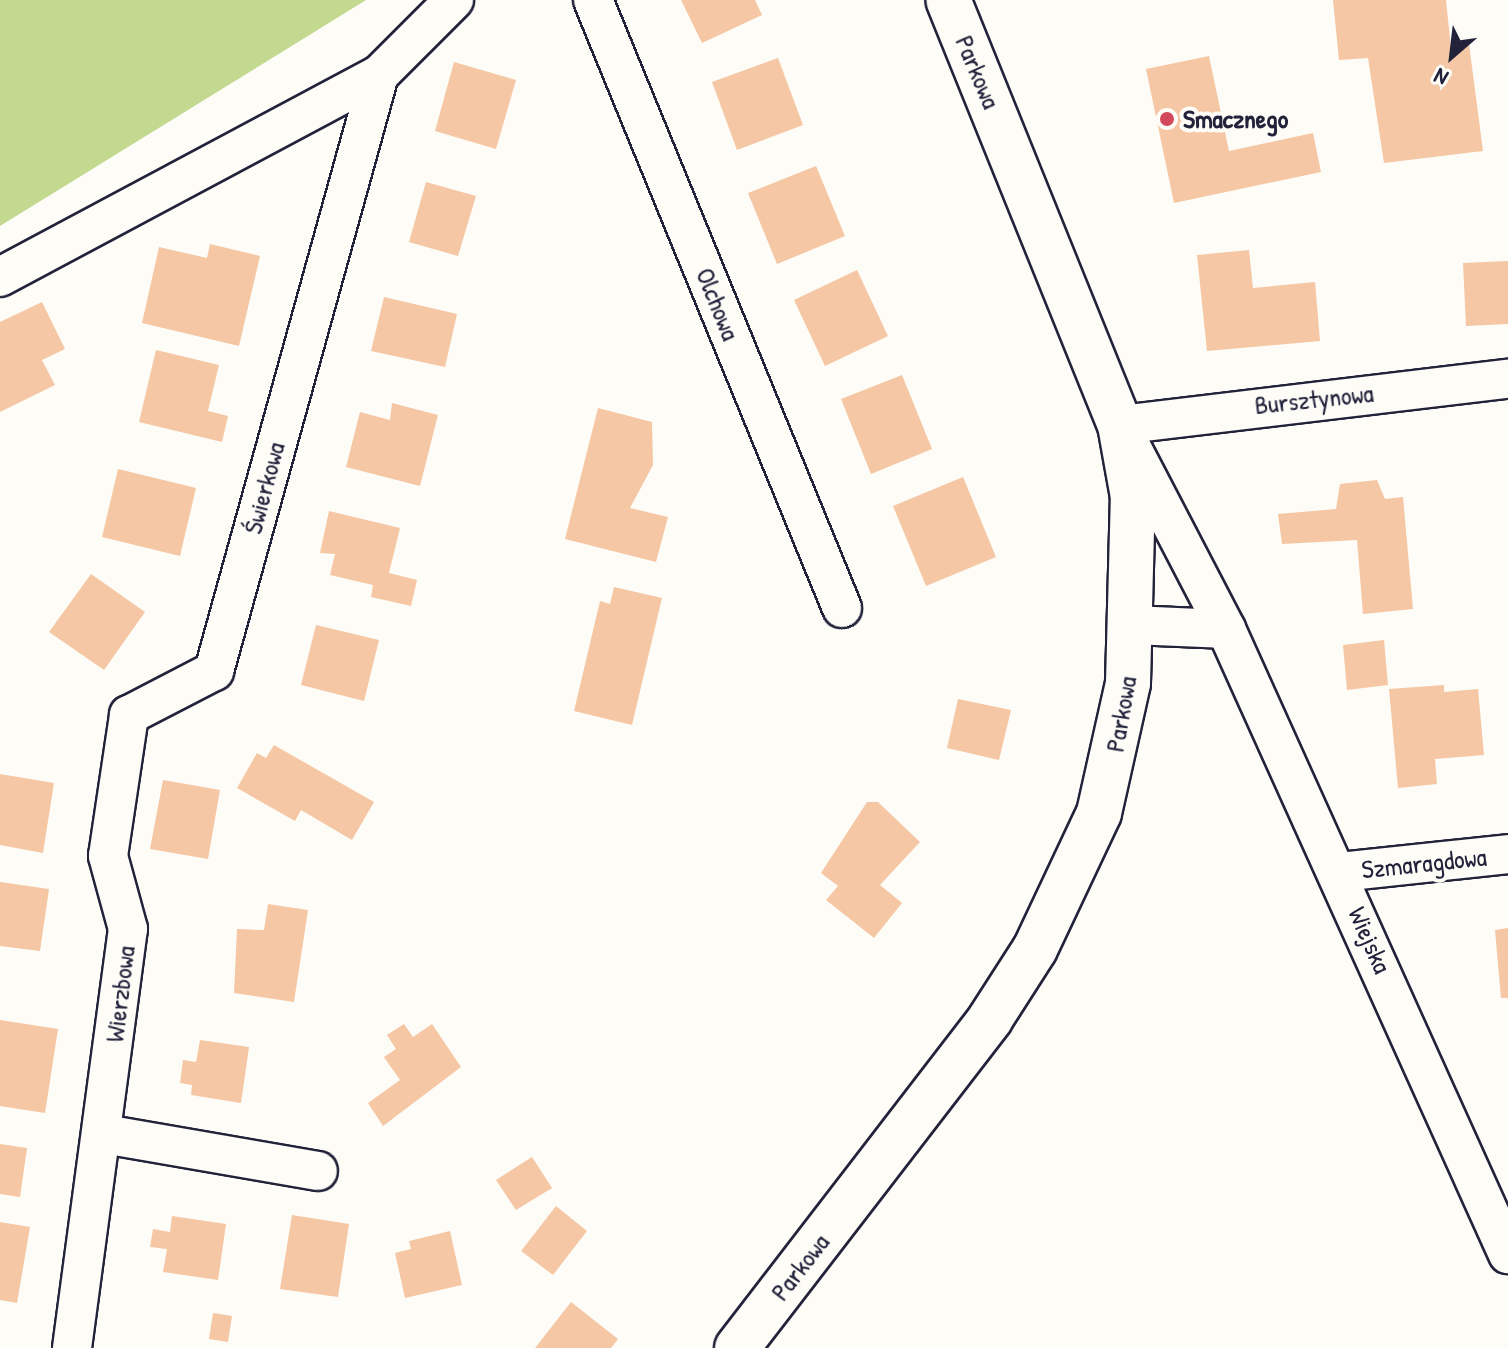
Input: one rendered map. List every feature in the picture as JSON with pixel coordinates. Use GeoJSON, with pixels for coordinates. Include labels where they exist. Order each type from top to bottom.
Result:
{"type":"FeatureCollection","features":[{"type":"Feature","properties":{"kind":"street","name":"Świerkowa"},"geometry":{"type":"LineString","coordinates":[[0,277],[379,75],[454,0]]}},
{"type":"Feature","properties":{"kind":"street","name":"Olchowa"},"geometry":{"type":"LineString","coordinates":[[593,0],[842,608]]}},
{"type":"Feature","properties":{"kind":"street","name":"Parkowa"},"geometry":{"type":"LineString","coordinates":[[737,1348],[990,1019],[1049,923],[1099,813],[1133,625],[1133,497],[1120,425],[948,0]]}},
{"type":"Feature","properties":{"kind":"street","name":"Świerkowa"},"geometry":{"type":"LineString","coordinates":[[108,856],[129,715],[214,671],[379,75]]}},
{"type":"Feature","properties":{"kind":"street","name":"Bursztynowa"},"geometry":{"type":"LineString","coordinates":[[1120,425],[1508,379]]}},
{"type":"Feature","properties":{"kind":"street","name":"Wiejska"},"geometry":{"type":"LineString","coordinates":[[1120,425],[1226,629],[1340,872],[1508,1254]]}},
{"type":"Feature","properties":{"kind":"street"},"geometry":{"type":"LineString","coordinates":[[1133,625],[1226,629]]}},
{"type":"Feature","properties":{"kind":"street","name":"Szmaragdowa"},"geometry":{"type":"LineString","coordinates":[[1340,872],[1508,854]]}},
{"type":"Feature","properties":{"kind":"street","name":"Wierzbowa"},"geometry":{"type":"LineString","coordinates":[[72,1348],[104,1134],[128,929],[108,856]]}},
{"type":"Feature","properties":{"kind":"street"},"geometry":{"type":"LineString","coordinates":[[104,1134],[318,1171]]}},
{"type":"Feature","properties":{"kind":"green space"},"geometry":{"type":"Polygon","coordinates":[[[0,0],[366,0],[0,226],[0,0]]]}},
{"type":"Feature","properties":{"kind":"building"},"geometry":{"type":"Polygon","coordinates":[[[681,0],[755,0],[762,15],[702,43],[681,0]]]}},
{"type":"Feature","properties":{"kind":"building"},"geometry":{"type":"Polygon","coordinates":[[[1333,0],[1446,0],[1451,48],[1469,44],[1483,151],[1384,163],[1368,58],[1339,60],[1333,0]]]}},
{"type":"Feature","properties":{"kind":"building"},"geometry":{"type":"Polygon","coordinates":[[[1209,56],[1229,151],[1313,133],[1321,172],[1174,203],[1146,69],[1209,56]]]}},
{"type":"Feature","properties":{"kind":"building"},"geometry":{"type":"Polygon","coordinates":[[[778,58],[803,125],[737,150],[712,82],[778,58]]]}},
{"type":"Feature","properties":{"kind":"building"},"geometry":{"type":"Polygon","coordinates":[[[454,62],[516,80],[496,149],[435,131],[454,62]]]}},
{"type":"Feature","properties":{"kind":"building"},"geometry":{"type":"Polygon","coordinates":[[[816,166],[845,236],[777,264],[748,193],[816,166]]]}},
{"type":"Feature","properties":{"kind":"building"},"geometry":{"type":"Polygon","coordinates":[[[426,182],[476,196],[458,256],[409,242],[426,182]]]}},
{"type":"Feature","properties":{"kind":"building"},"geometry":{"type":"Polygon","coordinates":[[[210,244],[260,256],[239,346],[142,323],[159,247],[207,258],[210,244]]]}},
{"type":"Feature","properties":{"kind":"building"},"geometry":{"type":"Polygon","coordinates":[[[1249,250],[1253,288],[1315,282],[1320,341],[1207,351],[1197,255],[1249,250]]]}},
{"type":"Feature","properties":{"kind":"building"},"geometry":{"type":"Polygon","coordinates":[[[1508,261],[1508,324],[1466,326],[1463,263],[1508,261]]]}},
{"type":"Feature","properties":{"kind":"building"},"geometry":{"type":"Polygon","coordinates":[[[857,270],[888,336],[825,366],[794,300],[857,270]]]}},
{"type":"Feature","properties":{"kind":"building"},"geometry":{"type":"Polygon","coordinates":[[[384,297],[457,314],[445,367],[371,351],[384,297]]]}},
{"type":"Feature","properties":{"kind":"building"},"geometry":{"type":"Polygon","coordinates":[[[42,302],[65,349],[42,360],[55,385],[0,412],[0,322],[42,302]]]}},
{"type":"Feature","properties":{"kind":"building"},"geometry":{"type":"Polygon","coordinates":[[[156,350],[219,365],[208,411],[228,416],[222,442],[139,422],[156,350]]]}},
{"type":"Feature","properties":{"kind":"building"},"geometry":{"type":"Polygon","coordinates":[[[902,375],[932,449],[871,474],[841,399],[902,375]]]}},
{"type":"Feature","properties":{"kind":"building"},"geometry":{"type":"Polygon","coordinates":[[[392,403],[438,415],[420,486],[346,467],[360,412],[390,420],[392,403]]]}},
{"type":"Feature","properties":{"kind":"building"},"geometry":{"type":"Polygon","coordinates":[[[598,408],[652,422],[653,465],[630,508],[668,517],[656,562],[565,539],[598,408]]]}},
{"type":"Feature","properties":{"kind":"building"},"geometry":{"type":"Polygon","coordinates":[[[118,469],[196,488],[180,556],[102,537],[118,469]]]}},
{"type":"Feature","properties":{"kind":"building"},"geometry":{"type":"Polygon","coordinates":[[[963,477],[996,557],[926,586],[893,506],[963,477]]]}},
{"type":"Feature","properties":{"kind":"building"},"geometry":{"type":"Polygon","coordinates":[[[1377,480],[1385,499],[1403,497],[1413,609],[1363,614],[1357,540],[1282,544],[1278,514],[1336,509],[1340,484],[1377,480]]]}},
{"type":"Feature","properties":{"kind":"building"},"geometry":{"type":"Polygon","coordinates":[[[329,511],[400,528],[389,573],[417,580],[411,606],[371,597],[373,585],[330,575],[335,554],[320,553],[329,511]]]}},
{"type":"Feature","properties":{"kind":"building"},"geometry":{"type":"Polygon","coordinates":[[[91,574],[145,612],[104,670],[49,632],[91,574]]]}},
{"type":"Feature","properties":{"kind":"building"},"geometry":{"type":"Polygon","coordinates":[[[614,587],[662,598],[632,725],[574,711],[600,601],[610,604],[614,587]]]}},
{"type":"Feature","properties":{"kind":"building"},"geometry":{"type":"Polygon","coordinates":[[[316,625],[379,640],[364,701],[301,685],[316,625]]]}},
{"type":"Feature","properties":{"kind":"building"},"geometry":{"type":"Polygon","coordinates":[[[1384,640],[1388,685],[1347,690],[1343,645],[1384,640]]]}},
{"type":"Feature","properties":{"kind":"building"},"geometry":{"type":"Polygon","coordinates":[[[1444,685],[1444,692],[1478,689],[1484,755],[1435,759],[1437,784],[1398,788],[1389,689],[1444,685]]]}},
{"type":"Feature","properties":{"kind":"building"},"geometry":{"type":"Polygon","coordinates":[[[958,699],[1011,710],[999,760],[947,748],[958,699]]]}},
{"type":"Feature","properties":{"kind":"building"},"geometry":{"type":"Polygon","coordinates":[[[274,745],[374,802],[352,840],[301,810],[295,821],[237,788],[257,753],[266,758],[274,745]]]}},
{"type":"Feature","properties":{"kind":"building"},"geometry":{"type":"Polygon","coordinates":[[[0,774],[54,783],[43,853],[0,845],[0,774]]]}},
{"type":"Feature","properties":{"kind":"building"},"geometry":{"type":"Polygon","coordinates":[[[163,780],[220,790],[208,859],[150,849],[163,780]]]}},
{"type":"Feature","properties":{"kind":"building"},"geometry":{"type":"Polygon","coordinates":[[[867,802],[878,802],[920,842],[880,885],[902,903],[874,938],[826,900],[838,886],[821,873],[867,802]]]}},
{"type":"Feature","properties":{"kind":"building"},"geometry":{"type":"Polygon","coordinates":[[[0,882],[49,889],[40,951],[0,946],[0,882]]]}},
{"type":"Feature","properties":{"kind":"building"},"geometry":{"type":"Polygon","coordinates":[[[268,904],[308,910],[294,1002],[234,993],[237,929],[264,930],[268,904]]]}},
{"type":"Feature","properties":{"kind":"building"},"geometry":{"type":"Polygon","coordinates":[[[1508,928],[1508,998],[1501,998],[1495,930],[1508,928]]]}},
{"type":"Feature","properties":{"kind":"building"},"geometry":{"type":"Polygon","coordinates":[[[0,1020],[58,1029],[45,1113],[0,1106],[0,1020]]]}},
{"type":"Feature","properties":{"kind":"building"},"geometry":{"type":"Polygon","coordinates":[[[404,1024],[413,1037],[432,1024],[461,1067],[383,1126],[368,1103],[400,1080],[384,1057],[396,1049],[387,1035],[404,1024]]]}},
{"type":"Feature","properties":{"kind":"building"},"geometry":{"type":"Polygon","coordinates":[[[200,1040],[249,1047],[241,1103],[191,1095],[192,1085],[180,1083],[183,1060],[196,1062],[200,1040]]]}},
{"type":"Feature","properties":{"kind":"building"},"geometry":{"type":"Polygon","coordinates":[[[0,1144],[27,1148],[20,1197],[0,1194],[0,1144]]]}},
{"type":"Feature","properties":{"kind":"building"},"geometry":{"type":"Polygon","coordinates":[[[532,1157],[552,1188],[516,1210],[496,1180],[532,1157]]]}},
{"type":"Feature","properties":{"kind":"building"},"geometry":{"type":"Polygon","coordinates":[[[556,1206],[587,1231],[553,1275],[521,1251],[556,1206]]]}},
{"type":"Feature","properties":{"kind":"building"},"geometry":{"type":"Polygon","coordinates":[[[292,1215],[349,1224],[338,1297],[280,1289],[292,1215]]]}},
{"type":"Feature","properties":{"kind":"building"},"geometry":{"type":"Polygon","coordinates":[[[172,1216],[226,1224],[218,1280],[163,1272],[167,1249],[150,1247],[153,1229],[170,1232],[172,1216]]]}},
{"type":"Feature","properties":{"kind":"building"},"geometry":{"type":"Polygon","coordinates":[[[0,1222],[30,1227],[17,1303],[0,1300],[0,1222]]]}},
{"type":"Feature","properties":{"kind":"building"},"geometry":{"type":"Polygon","coordinates":[[[450,1231],[462,1285],[405,1298],[395,1253],[411,1249],[409,1241],[450,1231]]]}},
{"type":"Feature","properties":{"kind":"building"},"geometry":{"type":"Polygon","coordinates":[[[571,1302],[618,1339],[611,1348],[535,1348],[571,1302]]]}},
{"type":"Feature","properties":{"kind":"building"},"geometry":{"type":"Polygon","coordinates":[[[213,1313],[232,1316],[228,1342],[209,1339],[213,1313]]]}},
{"type":"Feature","properties":{"kind":"place","name":"Smacznego"},"geometry":{"type":"Point","coordinates":[1167,119]}}]}
